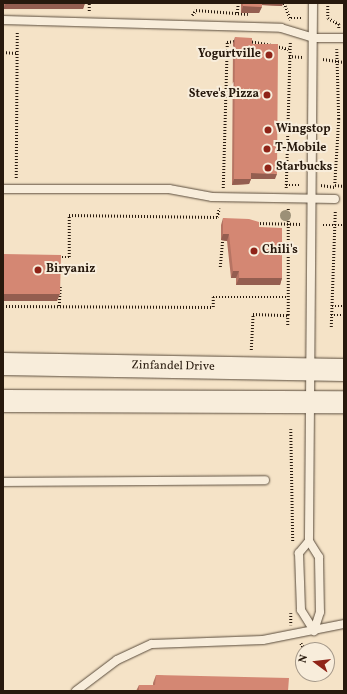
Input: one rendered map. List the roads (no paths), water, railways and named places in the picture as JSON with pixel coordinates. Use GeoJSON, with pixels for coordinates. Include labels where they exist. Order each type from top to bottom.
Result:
{"type":"FeatureCollection","features":[{"type":"Feature","properties":{"kind":"main road","name":"Zinfandel Drive"},"geometry":{"type":"LineString","coordinates":[[3,364],[344,370]]}},
{"type":"Feature","properties":{"kind":"main road"},"geometry":{"type":"LineString","coordinates":[[3,401],[344,402]]}},
{"type":"Feature","properties":{"kind":"lane"},"geometry":{"type":"LineString","coordinates":[[313,3],[309,541],[319,557],[320,612],[314,631]]}},
{"type":"Feature","properties":{"kind":"lane"},"geometry":{"type":"LineString","coordinates":[[3,20],[290,31],[313,38],[344,38]]}},
{"type":"Feature","properties":{"kind":"lane"},"geometry":{"type":"LineString","coordinates":[[3,189],[169,189],[222,193],[287,195],[311,200],[335,199]]}},
{"type":"Feature","properties":{"kind":"lane"},"geometry":{"type":"LineString","coordinates":[[3,482],[265,480]]}},
{"type":"Feature","properties":{"kind":"lane"},"geometry":{"type":"LineString","coordinates":[[309,541],[299,553],[301,610],[314,631]]}},
{"type":"Feature","properties":{"kind":"lane"},"geometry":{"type":"LineString","coordinates":[[76,691],[117,660],[152,644],[264,640],[344,624]]}},
{"type":"Feature","properties":{"kind":"place","name":"Yogurtville"},"geometry":{"type":"Point","coordinates":[269,55]}},
{"type":"Feature","properties":{"kind":"place","name":"Steve's Pizza"},"geometry":{"type":"Point","coordinates":[267,95]}},
{"type":"Feature","properties":{"kind":"place","name":"Wingstop"},"geometry":{"type":"Point","coordinates":[268,130]}},
{"type":"Feature","properties":{"kind":"place","name":"T-Mobile"},"geometry":{"type":"Point","coordinates":[267,149]}},
{"type":"Feature","properties":{"kind":"place","name":"Starbucks"},"geometry":{"type":"Point","coordinates":[268,168]}},
{"type":"Feature","properties":{"kind":"place","name":"Chili's"},"geometry":{"type":"Point","coordinates":[254,251]}},
{"type":"Feature","properties":{"kind":"place","name":"Biryaniz"},"geometry":{"type":"Point","coordinates":[38,270]}}]}
